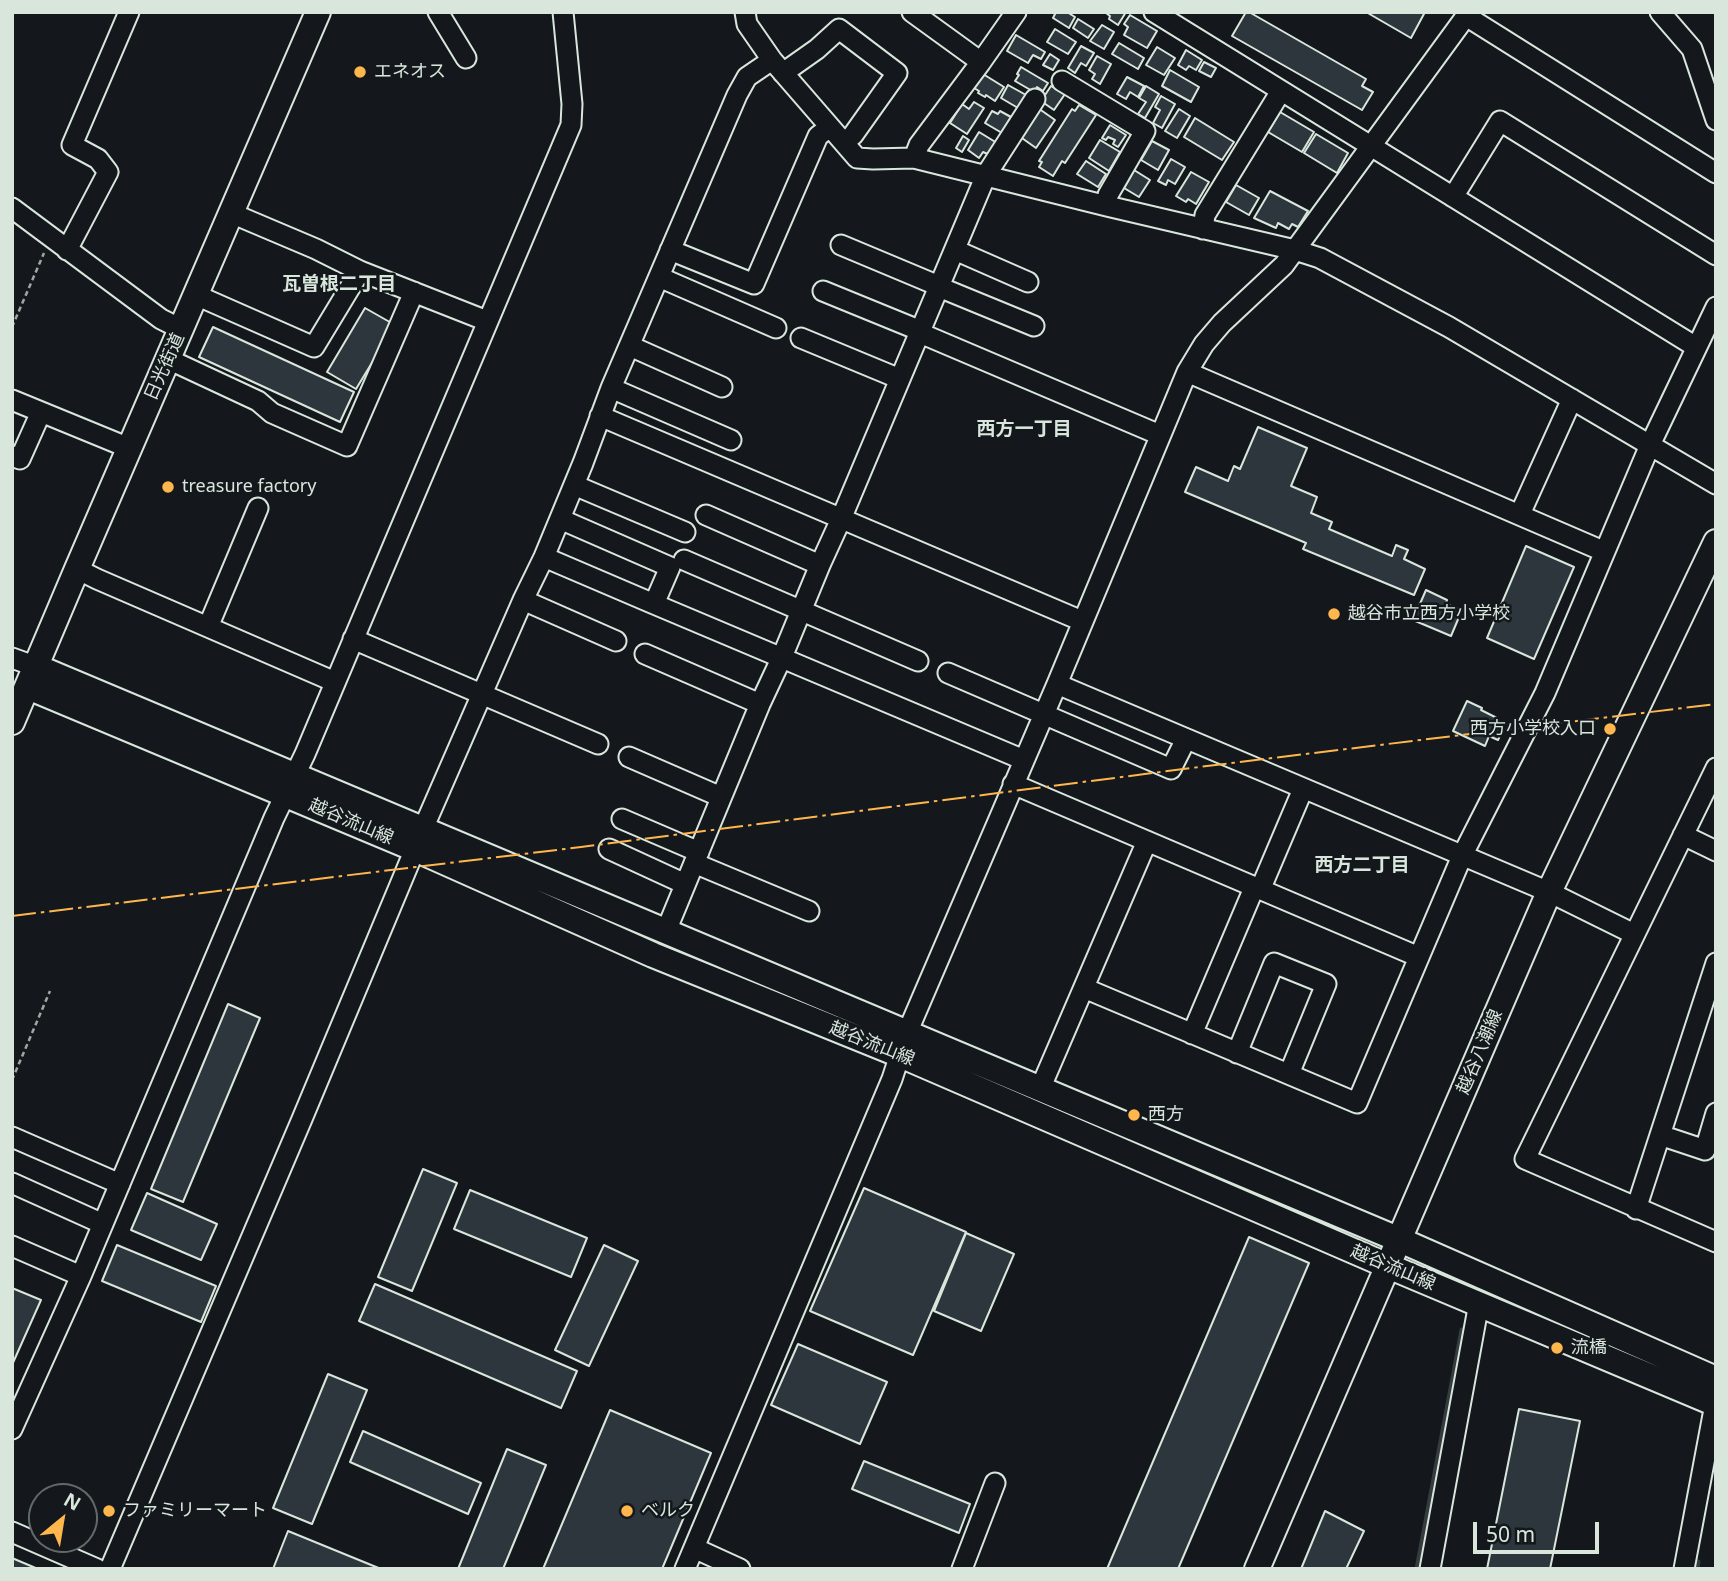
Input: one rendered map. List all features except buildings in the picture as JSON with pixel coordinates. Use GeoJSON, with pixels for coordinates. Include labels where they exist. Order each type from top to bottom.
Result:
{"type":"FeatureCollection","features":[{"type":"Feature","properties":{"kind":"main road","name":"日光街道"},"geometry":{"type":"LineString","coordinates":[[12,722],[318,12]]}},
{"type":"Feature","properties":{"kind":"main road","name":"越谷八潮線"},"geometry":{"type":"LineString","coordinates":[[1257,1569],[1549,892],[1716,542]]}},
{"type":"Feature","properties":{"kind":"main road","name":"越谷流山線"},"geometry":{"type":"LineString","coordinates":[[32,677],[419,839],[666,931],[904,1044],[1388,1266],[1715,1404]]}},
{"type":"Feature","properties":{"kind":"main road","name":"越谷流山線"},"geometry":{"type":"LineString","coordinates":[[419,839],[653,955],[1040,1089],[1400,1240],[1716,1379]]}},
{"type":"Feature","properties":{"kind":"street"},"geometry":{"type":"LineString","coordinates":[[59,244],[108,172],[98,159],[72,145],[129,12]]}},
{"type":"Feature","properties":{"kind":"street"},"geometry":{"type":"LineString","coordinates":[[438,12],[466,58]]}},
{"type":"Feature","properties":{"kind":"street"},"geometry":{"type":"LineString","coordinates":[[12,1429],[81,1276],[571,125],[572,104],[562,12]]}},
{"type":"Feature","properties":{"kind":"street"},"geometry":{"type":"LineString","coordinates":[[745,12],[747,23],[777,66],[857,158],[914,158],[1320,258],[1449,327],[1716,484]]}},
{"type":"Feature","properties":{"kind":"street"},"geometry":{"type":"LineString","coordinates":[[912,12],[981,62]]}},
{"type":"Feature","properties":{"kind":"street"},"geometry":{"type":"LineString","coordinates":[[1154,12],[1696,347]]}},
{"type":"Feature","properties":{"kind":"street"},"geometry":{"type":"LineString","coordinates":[[1660,12],[1692,50],[1716,120]]}},
{"type":"Feature","properties":{"kind":"street"},"geometry":{"type":"LineString","coordinates":[[685,1569],[1160,435],[1187,372],[1204,344],[1222,323],[1284,265],[1462,16],[1716,173]]}},
{"type":"Feature","properties":{"kind":"street"},"geometry":{"type":"LineString","coordinates":[[914,158],[919,145],[981,62],[1005,17]]}},
{"type":"Feature","properties":{"kind":"street"},"geometry":{"type":"LineString","coordinates":[[110,1569],[419,839],[544,557],[611,388],[747,77],[817,49],[839,29],[897,73],[853,135],[844,143]]}},
{"type":"Feature","properties":{"kind":"street"},"geometry":{"type":"LineString","coordinates":[[1062,81],[1145,131],[1108,195],[1107,206]]}},
{"type":"Feature","properties":{"kind":"street"},"geometry":{"type":"LineString","coordinates":[[1203,229],[1205,215],[1281,91]]}},
{"type":"Feature","properties":{"kind":"street"},"geometry":{"type":"LineString","coordinates":[[666,931],[986,175],[1035,99]]}},
{"type":"Feature","properties":{"kind":"street"},"geometry":{"type":"LineString","coordinates":[[1453,197],[1500,121],[1716,255]]}},
{"type":"Feature","properties":{"kind":"street"},"geometry":{"type":"LineString","coordinates":[[670,250],[754,285],[818,136],[830,127]]}},
{"type":"Feature","properties":{"kind":"street"},"geometry":{"type":"LineString","coordinates":[[12,208],[161,319],[181,329]]}},
{"type":"Feature","properties":{"kind":"street"},"geometry":{"type":"LineString","coordinates":[[231,213],[359,271],[487,321]]}},
{"type":"Feature","properties":{"kind":"street"},"geometry":{"type":"LineString","coordinates":[[841,245],[1034,326]]}},
{"type":"Feature","properties":{"kind":"street"},"geometry":{"type":"LineString","coordinates":[[955,250],[1028,282]]}},
{"type":"Feature","properties":{"kind":"street"},"geometry":{"type":"LineString","coordinates":[[196,295],[314,347],[359,271]]}},
{"type":"Feature","properties":{"kind":"street"},"geometry":{"type":"LineString","coordinates":[[659,277],[776,328]]}},
{"type":"Feature","properties":{"kind":"street"},"geometry":{"type":"LineString","coordinates":[[823,291],[1160,435]]}},
{"type":"Feature","properties":{"kind":"street"},"geometry":{"type":"LineString","coordinates":[[168,359],[258,401],[272,413],[347,446],[414,292]]}},
{"type":"Feature","properties":{"kind":"street"},"geometry":{"type":"LineString","coordinates":[[1084,988],[1357,1102],[1462,856],[1545,693],[1603,551],[1716,307]]}},
{"type":"Feature","properties":{"kind":"street"},"geometry":{"type":"LineString","coordinates":[[802,338],[900,379]]}},
{"type":"Feature","properties":{"kind":"street"},"geometry":{"type":"LineString","coordinates":[[630,346],[722,387]]}},
{"type":"Feature","properties":{"kind":"street"},"geometry":{"type":"LineString","coordinates":[[1187,372],[1603,551]]}},
{"type":"Feature","properties":{"kind":"street"},"geometry":{"type":"LineString","coordinates":[[611,388],[730,440]]}},
{"type":"Feature","properties":{"kind":"street"},"geometry":{"type":"LineString","coordinates":[[1520,514],[1572,399]]}},
{"type":"Feature","properties":{"kind":"street"},"geometry":{"type":"LineString","coordinates":[[12,400],[129,448]]}},
{"type":"Feature","properties":{"kind":"street"},"geometry":{"type":"LineString","coordinates":[[12,456],[20,459],[41,412]]}},
{"type":"Feature","properties":{"kind":"street"},"geometry":{"type":"LineString","coordinates":[[600,416],[1083,621]]}},
{"type":"Feature","properties":{"kind":"street"},"geometry":{"type":"LineString","coordinates":[[574,485],[685,532]]}},
{"type":"Feature","properties":{"kind":"street"},"geometry":{"type":"LineString","coordinates":[[208,627],[258,508]]}},
{"type":"Feature","properties":{"kind":"street"},"geometry":{"type":"LineString","coordinates":[[706,515],[820,565]]}},
{"type":"Feature","properties":{"kind":"street"},"geometry":{"type":"LineString","coordinates":[[560,519],[670,567],[654,604]]}},
{"type":"Feature","properties":{"kind":"street"},"geometry":{"type":"LineString","coordinates":[[544,557],[1024,760]]}},
{"type":"Feature","properties":{"kind":"street"},"geometry":{"type":"LineString","coordinates":[[684,560],[918,661]]}},
{"type":"Feature","properties":{"kind":"street"},"geometry":{"type":"LineString","coordinates":[[77,569],[335,681]]}},
{"type":"Feature","properties":{"kind":"street"},"geometry":{"type":"LineString","coordinates":[[523,600],[616,641]]}},
{"type":"Feature","properties":{"kind":"street"},"geometry":{"type":"LineString","coordinates":[[353,639],[597,744]]}},
{"type":"Feature","properties":{"kind":"street"},"geometry":{"type":"LineString","coordinates":[[645,654],[760,704]]}},
{"type":"Feature","properties":{"kind":"street"},"geometry":{"type":"LineString","coordinates":[[12,658],[32,677]]}},
{"type":"Feature","properties":{"kind":"street"},"geometry":{"type":"LineString","coordinates":[[948,673],[1171,769],[1186,738]]}},
{"type":"Feature","properties":{"kind":"street"},"geometry":{"type":"LineString","coordinates":[[1057,684],[1549,892],[1634,934]]}},
{"type":"Feature","properties":{"kind":"street"},"geometry":{"type":"LineString","coordinates":[[629,757],[721,797]]}},
{"type":"Feature","properties":{"kind":"street"},"geometry":{"type":"LineString","coordinates":[[1716,768],[1525,1159],[1716,1242]]}},
{"type":"Feature","properties":{"kind":"street"},"geometry":{"type":"LineString","coordinates":[[1013,784],[1419,957]]}},
{"type":"Feature","properties":{"kind":"street"},"geometry":{"type":"LineString","coordinates":[[1192,1034],[1303,789]]}},
{"type":"Feature","properties":{"kind":"street"},"geometry":{"type":"LineString","coordinates":[[622,819],[809,911]]}},
{"type":"Feature","properties":{"kind":"street"},"geometry":{"type":"LineString","coordinates":[[1683,835],[1716,851]]}},
{"type":"Feature","properties":{"kind":"street"},"geometry":{"type":"LineString","coordinates":[[1040,1089],[1147,841]]}},
{"type":"Feature","properties":{"kind":"street"},"geometry":{"type":"LineString","coordinates":[[609,849],[685,884]]}},
{"type":"Feature","properties":{"kind":"street"},"geometry":{"type":"LineString","coordinates":[[1237,1053],[1275,963],[1326,984],[1289,1074]]}},
{"type":"Feature","properties":{"kind":"street"},"geometry":{"type":"LineString","coordinates":[[1636,1209],[1716,963]]}},
{"type":"Feature","properties":{"kind":"street"},"geometry":{"type":"LineString","coordinates":[[1660,1135],[1705,1150],[1716,1113]]}},
{"type":"Feature","properties":{"kind":"street"},"geometry":{"type":"LineString","coordinates":[[12,1137],[120,1184]]}},
{"type":"Feature","properties":{"kind":"street"},"geometry":{"type":"LineString","coordinates":[[12,1183],[103,1224]]}},
{"type":"Feature","properties":{"kind":"street"},"geometry":{"type":"LineString","coordinates":[[12,1246],[81,1276]]}},
{"type":"Feature","properties":{"kind":"street"},"geometry":{"type":"LineString","coordinates":[[1430,1569],[1479,1303]]}},
{"type":"Feature","properties":{"kind":"street"},"geometry":{"type":"LineString","coordinates":[[1684,1569],[1715,1404]]}},
{"type":"Feature","properties":{"kind":"street"},"geometry":{"type":"LineString","coordinates":[[962,1569],[995,1483]]}},
{"type":"Feature","properties":{"kind":"street"},"geometry":{"type":"LineString","coordinates":[[12,1532],[97,1569]]}},
{"type":"Feature","properties":{"kind":"street"},"geometry":{"type":"LineString","coordinates":[[694,1548],[740,1569]]}},
{"type":"Feature","properties":{"kind":"path"},"geometry":{"type":"LineString","coordinates":[[12,327],[59,244]]}},
{"type":"Feature","properties":{"kind":"path"},"geometry":{"type":"LineString","coordinates":[[12,1080],[50,990]]}},
{"type":"Feature","properties":{"kind":"waterway"},"geometry":{"type":"LineString","coordinates":[[1417,1569],[1462,1330]]}},
{"type":"Feature","properties":{"kind":"waterway"},"geometry":{"type":"LineString","coordinates":[[1697,1569],[1698,1562]]}},
{"type":"Feature","properties":{"kind":"power"},"geometry":{"type":"LineString","coordinates":[[12,916],[1716,704]]}},
{"type":"Feature","properties":{"kind":"place","name":"エネオス"},"geometry":{"type":"Point","coordinates":[360,72]}},
{"type":"Feature","properties":{"kind":"place","name":"treasure factory"},"geometry":{"type":"Point","coordinates":[168,487]}},
{"type":"Feature","properties":{"kind":"place","name":"越谷市立西方小学校"},"geometry":{"type":"Point","coordinates":[1334,614]}},
{"type":"Feature","properties":{"kind":"place","name":"西方小学校入口"},"geometry":{"type":"Point","coordinates":[1610,729]}},
{"type":"Feature","properties":{"kind":"place","name":"西方"},"geometry":{"type":"Point","coordinates":[1134,1115]}},
{"type":"Feature","properties":{"kind":"place","name":"流橋"},"geometry":{"type":"Point","coordinates":[1557,1348]}},
{"type":"Feature","properties":{"kind":"place","name":"ファミリーマート"},"geometry":{"type":"Point","coordinates":[109,1511]}},
{"type":"Feature","properties":{"kind":"place","name":"ベルク"},"geometry":{"type":"Point","coordinates":[627,1511]}},
{"type":"Feature","properties":{"kind":"district","name":"瓦曽根二丁目"},"geometry":{"type":"Point","coordinates":[339,285]}},
{"type":"Feature","properties":{"kind":"district","name":"西方一丁目"},"geometry":{"type":"Point","coordinates":[1024,430]}},
{"type":"Feature","properties":{"kind":"district","name":"西方二丁目"},"geometry":{"type":"Point","coordinates":[1362,866]}}]}
